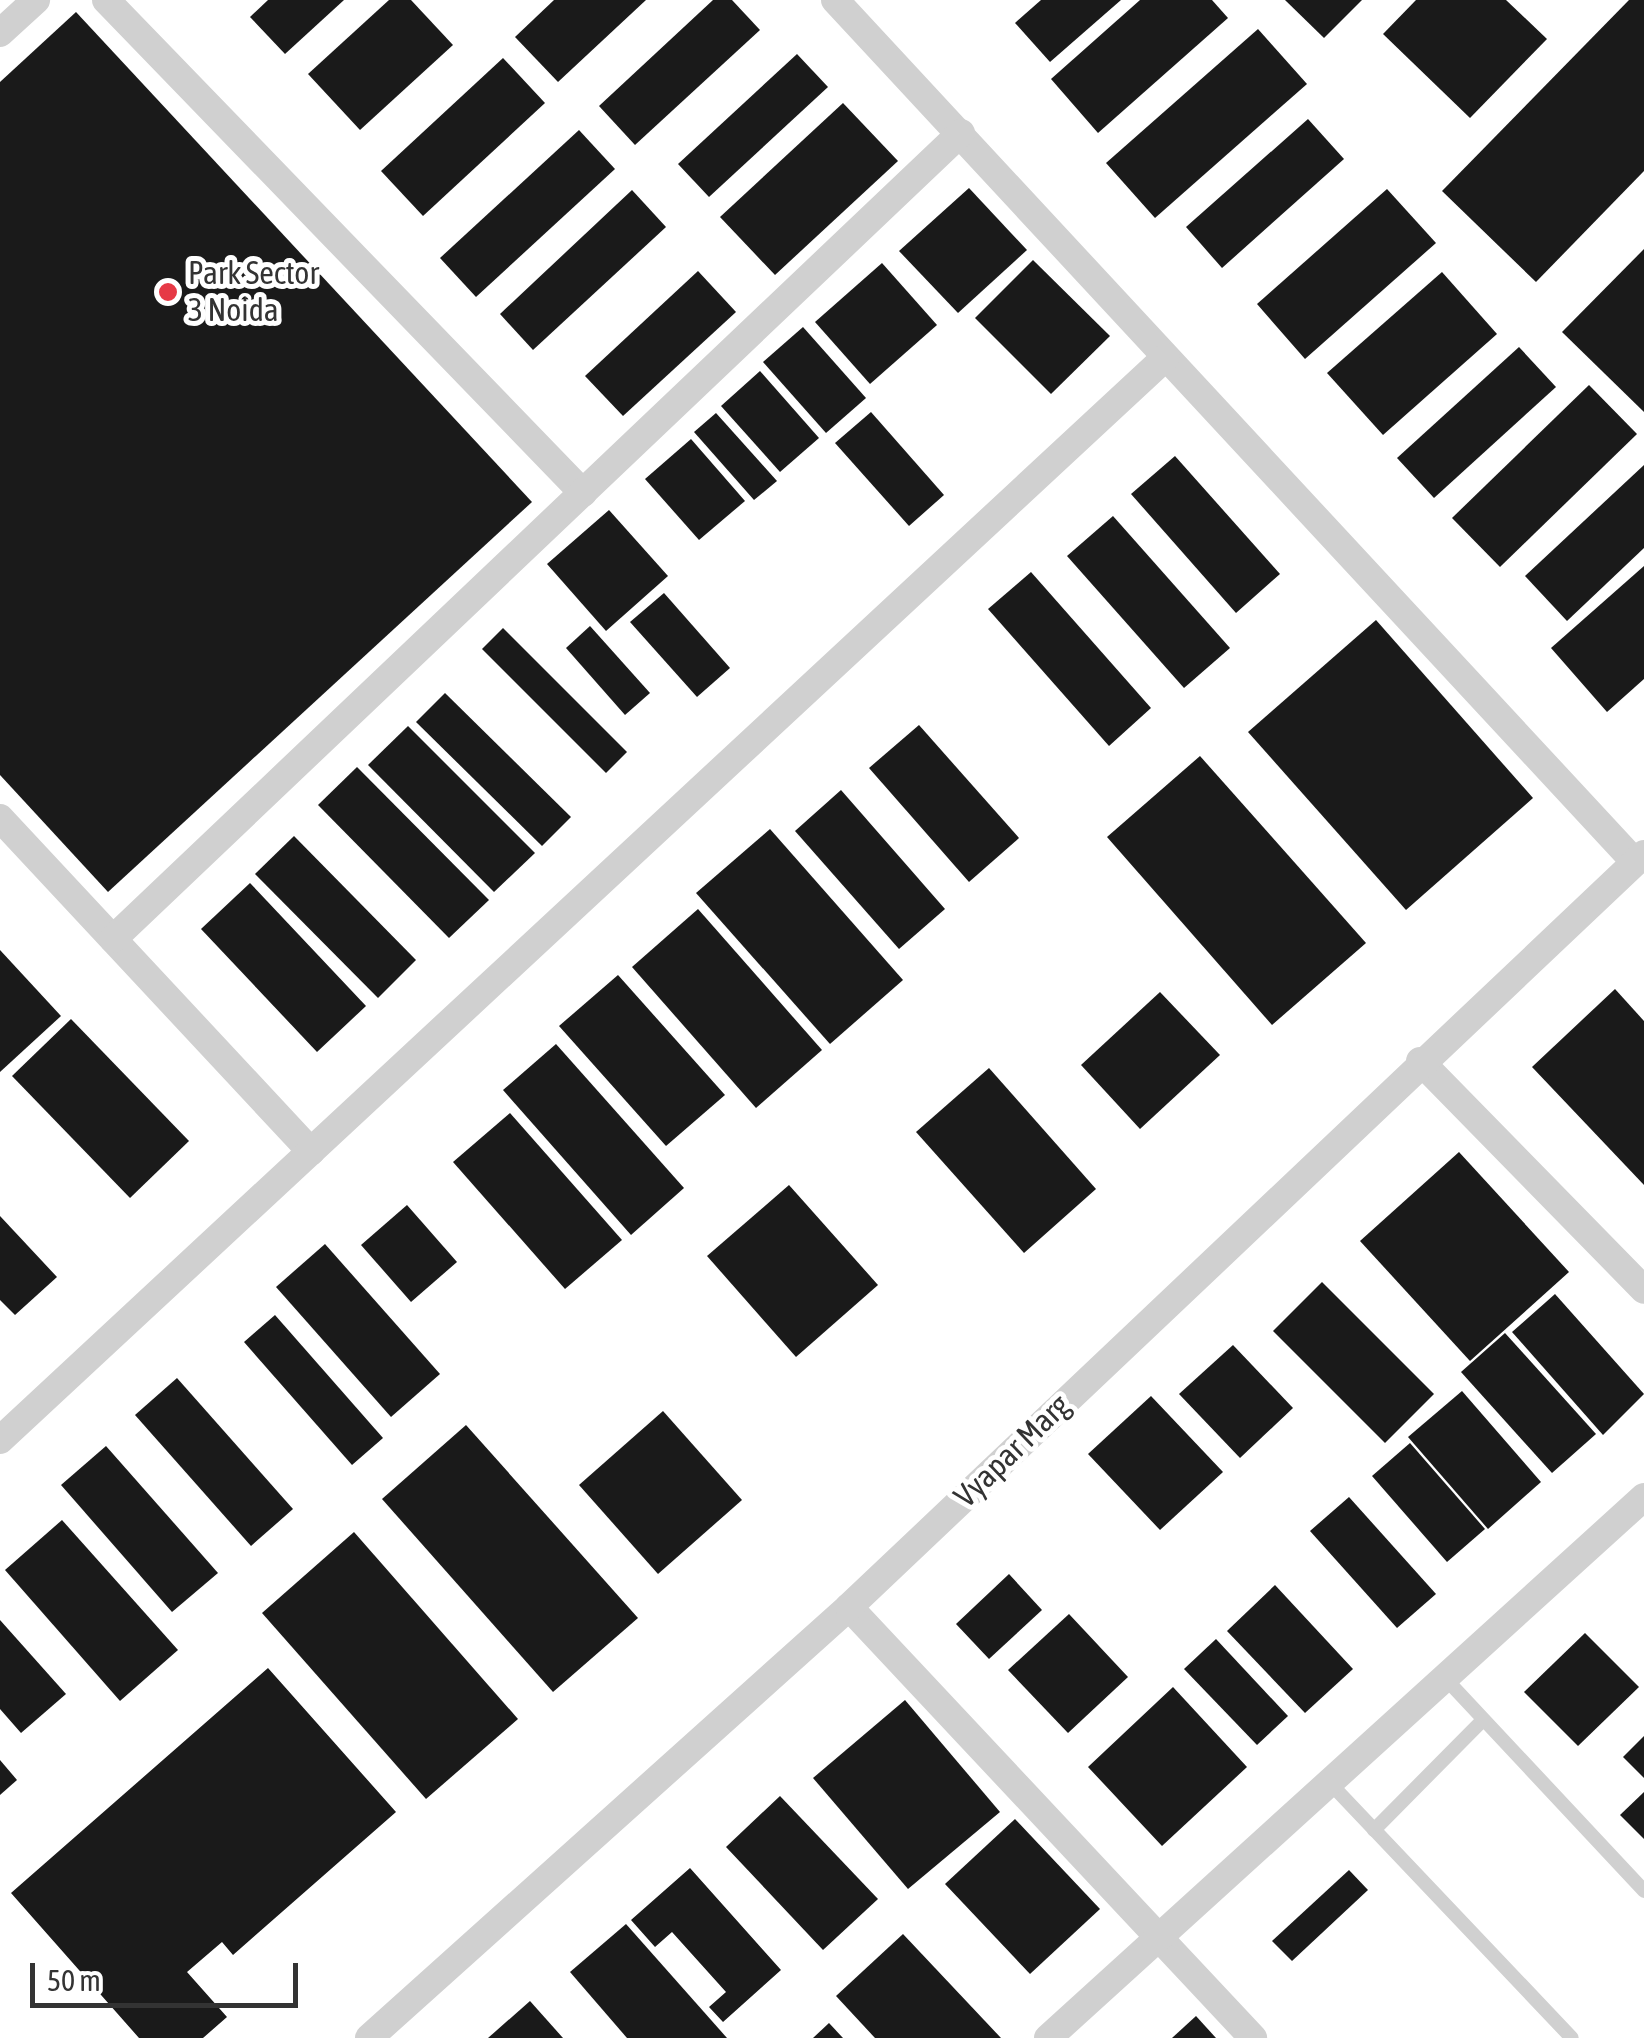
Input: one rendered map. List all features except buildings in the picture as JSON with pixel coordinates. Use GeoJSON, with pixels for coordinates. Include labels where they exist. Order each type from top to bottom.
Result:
{"type":"FeatureCollection","features":[{"type":"Feature","properties":{"kind":"street"},"geometry":{"type":"LineString","coordinates":[[0,34],[36,0]]}},
{"type":"Feature","properties":{"kind":"street"},"geometry":{"type":"LineString","coordinates":[[106,0],[583,492]]}},
{"type":"Feature","properties":{"kind":"street"},"geometry":{"type":"LineString","coordinates":[[834,0],[1639,858]]}},
{"type":"Feature","properties":{"kind":"street"},"geometry":{"type":"LineString","coordinates":[[113,940],[961,133]]}},
{"type":"Feature","properties":{"kind":"street"},"geometry":{"type":"LineString","coordinates":[[0,1440],[1166,357]]}},
{"type":"Feature","properties":{"kind":"street"},"geometry":{"type":"LineString","coordinates":[[0,818],[311,1152]]}},
{"type":"Feature","properties":{"kind":"street","name":"Vyapar Marg"},"geometry":{"type":"LineString","coordinates":[[370,2038],[849,1607],[1420,1061],[1639,858]]}},
{"type":"Feature","properties":{"kind":"street"},"geometry":{"type":"LineString","coordinates":[[1420,1061],[1644,1290]]}},
{"type":"Feature","properties":{"kind":"street"},"geometry":{"type":"LineString","coordinates":[[1048,2038],[1159,1931],[1644,1498]]}},
{"type":"Feature","properties":{"kind":"street"},"geometry":{"type":"LineString","coordinates":[[849,1607],[1159,1931],[1253,2038]]}},
{"type":"Feature","properties":{"kind":"lane"},"geometry":{"type":"LineString","coordinates":[[1443,1677],[1644,1891]]}},
{"type":"Feature","properties":{"kind":"lane"},"geometry":{"type":"LineString","coordinates":[[1374,1830],[1483,1720]]}},
{"type":"Feature","properties":{"kind":"lane"},"geometry":{"type":"LineString","coordinates":[[1328,1781],[1572,2038]]}},
{"type":"Feature","properties":{"kind":"place","name":"Park Sector 3 Noida"},"geometry":{"type":"Point","coordinates":[168,292]}}]}
